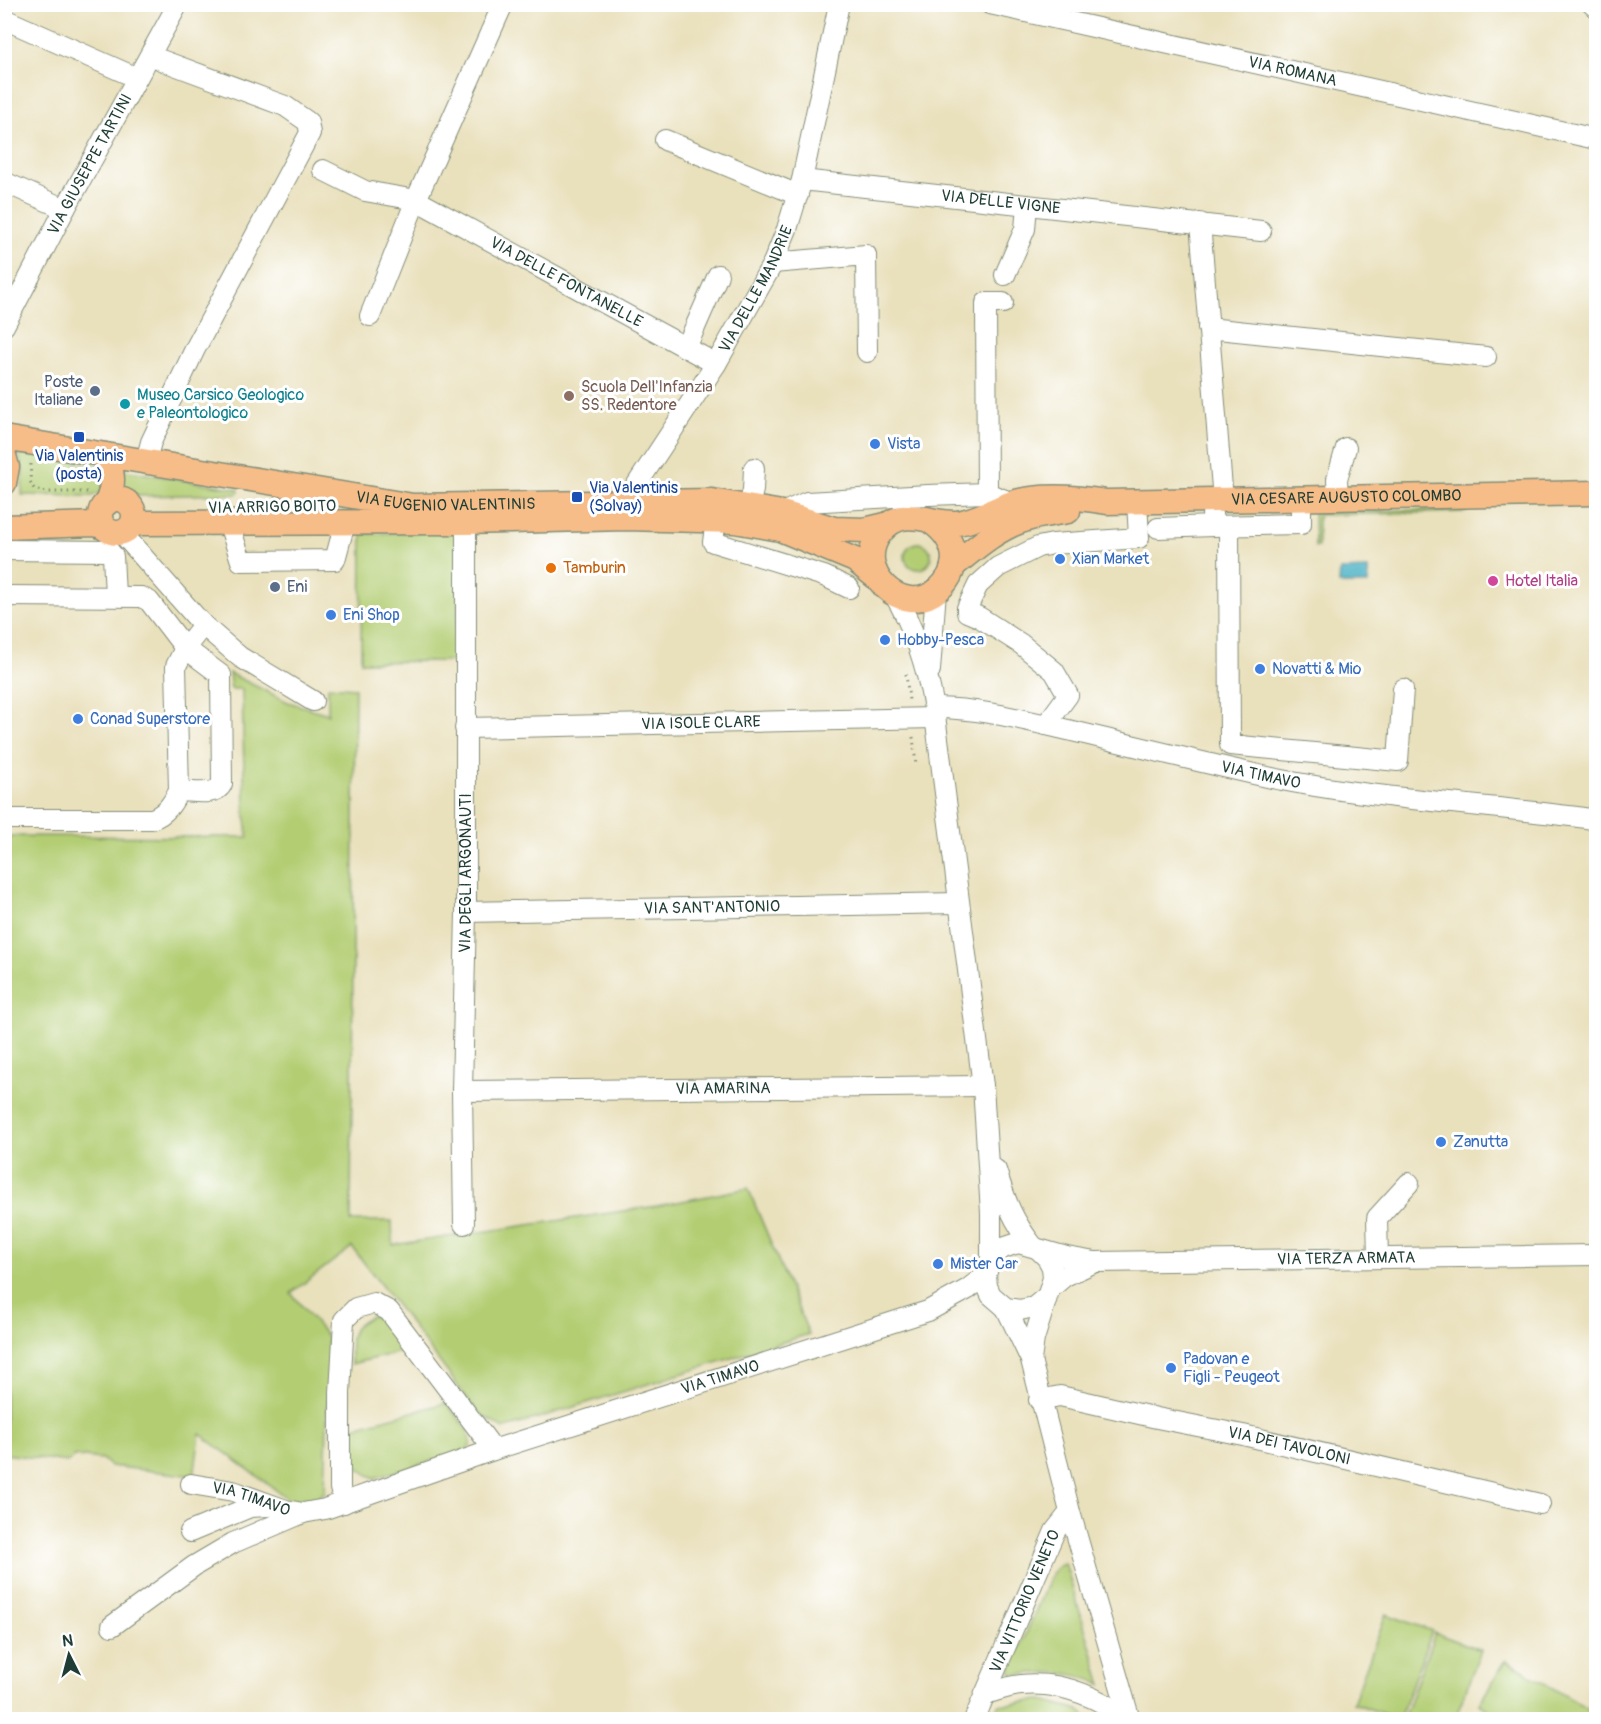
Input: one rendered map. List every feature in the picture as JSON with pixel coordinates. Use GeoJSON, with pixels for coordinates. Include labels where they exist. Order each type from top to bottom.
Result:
{"type":"FeatureCollection","features":[{"type":"Feature","properties":{"kind":"main road","name":"VIA EUGENIO VALENTINIS"},"geometry":{"type":"LineString","coordinates":[[4,438],[146,461],[413,514],[466,522],[626,518],[735,521],[780,529],[811,541],[855,560],[876,577]]}},
{"type":"Feature","properties":{"kind":"main road"},"geometry":{"type":"LineString","coordinates":[[105,455],[111,466],[114,480],[113,514]]}},
{"type":"Feature","properties":{"kind":"main road"},"geometry":{"type":"LineString","coordinates":[[4,456],[7,468],[4,483]]}},
{"type":"Feature","properties":{"kind":"main road","name":"VIA CESARE AUGUSTO COLOMBO"},"geometry":{"type":"LineString","coordinates":[[886,525],[906,517],[957,523],[1013,503],[1047,498],[1077,498],[1107,502],[1592,490]]}},
{"type":"Feature","properties":{"kind":"main road","name":"VIA EUGENIO VALENTINIS"},"geometry":{"type":"LineString","coordinates":[[413,514],[626,501],[712,501],[782,513],[834,529],[865,530],[886,525]]}},
{"type":"Feature","properties":{"kind":"main road","name":"VIA CESARE AUGUSTO COLOMBO"},"geometry":{"type":"LineString","coordinates":[[953,566],[984,541],[1021,521],[1107,502]]}},
{"type":"Feature","properties":{"kind":"main road","name":"VIA ARRIGO BOITO"},"geometry":{"type":"LineString","coordinates":[[4,511],[95,509],[140,523],[229,524],[345,523],[413,514]]}},
{"type":"Feature","properties":{"kind":"main road","name":"VIA ARRIGO BOITO"},"geometry":{"type":"LineString","coordinates":[[4,527],[96,524],[113,514],[138,509],[413,514]]}},
{"type":"Feature","properties":{"kind":"main road"},"geometry":{"type":"LineString","coordinates":[[886,525],[873,544],[872,567],[876,577],[894,594],[908,599],[923,597],[936,591],[947,580],[953,566],[954,551],[949,538],[940,526],[927,519]]}},
{"type":"Feature","properties":{"kind":"street","name":"VIA GIUSEPPE TARTINI"},"geometry":{"type":"LineString","coordinates":[[4,326],[64,209],[177,4]]}},
{"type":"Feature","properties":{"kind":"street"},"geometry":{"type":"LineString","coordinates":[[370,316],[416,200],[503,4]]}},
{"type":"Feature","properties":{"kind":"street","name":"VIA DELLE MANDRIE"},"geometry":{"type":"LineString","coordinates":[[626,501],[716,364],[773,263],[800,188],[839,4]]}},
{"type":"Feature","properties":{"kind":"street"},"geometry":{"type":"LineString","coordinates":[[1592,4],[1596,7]]}},
{"type":"Feature","properties":{"kind":"street","name":"VIA ROMANA"},"geometry":{"type":"LineString","coordinates":[[995,5],[1596,139]]}},
{"type":"Feature","properties":{"kind":"street"},"geometry":{"type":"LineString","coordinates":[[4,19],[137,78]]}},
{"type":"Feature","properties":{"kind":"street"},"geometry":{"type":"LineString","coordinates":[[146,461],[152,442],[195,349],[310,133],[308,122],[285,106],[161,60]]}},
{"type":"Feature","properties":{"kind":"street"},"geometry":{"type":"LineString","coordinates":[[665,140],[800,188]]}},
{"type":"Feature","properties":{"kind":"street","name":"VIA DELLE FONTANELLE"},"geometry":{"type":"LineString","coordinates":[[323,170],[365,191],[416,200],[716,364]]}},
{"type":"Feature","properties":{"kind":"street"},"geometry":{"type":"LineString","coordinates":[[4,183],[64,209]]}},
{"type":"Feature","properties":{"kind":"street","name":"VIA DELLE VIGNE"},"geometry":{"type":"LineString","coordinates":[[800,188],[1027,205],[1261,231]]}},
{"type":"Feature","properties":{"kind":"street"},"geometry":{"type":"LineString","coordinates":[[1005,275],[1025,229],[1027,205]]}},
{"type":"Feature","properties":{"kind":"street"},"geometry":{"type":"LineString","coordinates":[[1200,223],[1217,500],[1221,526],[1230,745],[1398,760],[1403,688]]}},
{"type":"Feature","properties":{"kind":"street"},"geometry":{"type":"LineString","coordinates":[[773,263],[866,255],[867,352]]}},
{"type":"Feature","properties":{"kind":"street"},"geometry":{"type":"LineString","coordinates":[[686,348],[718,275]]}},
{"type":"Feature","properties":{"kind":"street"},"geometry":{"type":"LineString","coordinates":[[987,493],[986,303],[1003,303]]}},
{"type":"Feature","properties":{"kind":"street"},"geometry":{"type":"LineString","coordinates":[[1208,328],[1486,357]]}},
{"type":"Feature","properties":{"kind":"street"},"geometry":{"type":"LineString","coordinates":[[1338,498],[1337,479],[1346,448]]}},
{"type":"Feature","properties":{"kind":"street"},"geometry":{"type":"LineString","coordinates":[[749,506],[753,490],[754,468]]}},
{"type":"Feature","properties":{"kind":"street","name":"VIA CESARE AUGUSTO COLOMBO"},"geometry":{"type":"LineString","coordinates":[[782,513],[807,502],[987,493],[1013,503]]}},
{"type":"Feature","properties":{"kind":"street"},"geometry":{"type":"LineString","coordinates":[[1158,528],[1301,524],[1301,498]]}},
{"type":"Feature","properties":{"kind":"street"},"geometry":{"type":"LineString","coordinates":[[1047,725],[1068,695],[1054,670],[1021,644],[979,617],[967,612],[967,608],[978,585],[999,567],[1038,547],[1138,538],[1137,501]]}},
{"type":"Feature","properties":{"kind":"street"},"geometry":{"type":"LineString","coordinates":[[113,514],[203,625],[240,657],[313,701]]}},
{"type":"Feature","properties":{"kind":"street"},"geometry":{"type":"LineString","coordinates":[[716,520],[713,542],[824,576],[849,588]]}},
{"type":"Feature","properties":{"kind":"street","name":"VIA DEGLI ARGONAUTI"},"geometry":{"type":"LineString","coordinates":[[464,1224],[462,1091],[466,912],[466,522]]}},
{"type":"Feature","properties":{"kind":"street"},"geometry":{"type":"LineString","coordinates":[[229,524],[241,561],[334,560],[345,523]]}},
{"type":"Feature","properties":{"kind":"street"},"geometry":{"type":"LineString","coordinates":[[801,569],[811,541]]}},
{"type":"Feature","properties":{"kind":"street"},"geometry":{"type":"LineString","coordinates":[[4,550],[109,551],[113,556],[115,595]]}},
{"type":"Feature","properties":{"kind":"street"},"geometry":{"type":"LineString","coordinates":[[929,679],[936,591]]}},
{"type":"Feature","properties":{"kind":"street"},"geometry":{"type":"LineString","coordinates":[[894,594],[908,617],[929,679],[935,713],[983,1086],[991,1213],[987,1286],[991,1295],[1002,1305],[1030,1360],[1070,1512],[1130,1719]]}},
{"type":"Feature","properties":{"kind":"street"},"geometry":{"type":"LineString","coordinates":[[4,596],[115,595],[141,597],[149,601],[185,648],[221,675],[222,784],[215,792],[179,791]]}},
{"type":"Feature","properties":{"kind":"street"},"geometry":{"type":"LineString","coordinates":[[4,819],[152,819],[161,816],[179,791],[176,666],[185,648],[203,625]]}},
{"type":"Feature","properties":{"kind":"street","name":"VIA TIMAVO"},"geometry":{"type":"LineString","coordinates":[[935,713],[954,708],[1047,725],[1269,777],[1335,790],[1516,808],[1592,819]]}},
{"type":"Feature","properties":{"kind":"street","name":"VIA ISOLE CLARE"},"geometry":{"type":"LineString","coordinates":[[465,728],[911,718],[935,713]]}},
{"type":"Feature","properties":{"kind":"street","name":"VIA SANT'ANTONIO"},"geometry":{"type":"LineString","coordinates":[[466,912],[958,903]]}},
{"type":"Feature","properties":{"kind":"street","name":"VIA AMARINA"},"geometry":{"type":"LineString","coordinates":[[462,1091],[983,1086]]}},
{"type":"Feature","properties":{"kind":"street"},"geometry":{"type":"LineString","coordinates":[[986,1139],[1008,1209],[1020,1230],[1047,1258],[1052,1267],[1053,1278],[1034,1339],[1030,1360]]}},
{"type":"Feature","properties":{"kind":"street"},"geometry":{"type":"LineString","coordinates":[[1378,1258],[1377,1218],[1409,1183]]}},
{"type":"Feature","properties":{"kind":"street"},"geometry":{"type":"LineString","coordinates":[[947,1301],[968,1289],[1003,1248],[1018,1243],[1036,1248]]}},
{"type":"Feature","properties":{"kind":"street","name":"VIA TERZA ARMATA"},"geometry":{"type":"LineString","coordinates":[[1036,1248],[1095,1262],[1596,1255]]}},
{"type":"Feature","properties":{"kind":"street","name":"VIA TERZA ARMATA"},"geometry":{"type":"LineString","coordinates":[[1048,1293],[1065,1276],[1095,1262]]}},
{"type":"Feature","properties":{"kind":"street"},"geometry":{"type":"LineString","coordinates":[[947,1301],[1002,1305],[1020,1310],[1034,1306],[1048,1293]]}},
{"type":"Feature","properties":{"kind":"street","name":"VIA TIMAVO"},"geometry":{"type":"LineString","coordinates":[[191,1484],[233,1491],[271,1506],[303,1513],[344,1503],[493,1450],[928,1311],[947,1301]]}},
{"type":"Feature","properties":{"kind":"street"},"geometry":{"type":"LineString","coordinates":[[344,1503],[340,1488],[340,1393],[344,1320],[356,1308],[374,1303],[389,1311],[493,1450]]}},
{"type":"Feature","properties":{"kind":"street","name":"VIA DEI TAVOLONI"},"geometry":{"type":"LineString","coordinates":[[1039,1400],[1060,1396],[1243,1435],[1540,1504]]}},
{"type":"Feature","properties":{"kind":"street"},"geometry":{"type":"LineString","coordinates":[[190,1532],[250,1507],[271,1506]]}},
{"type":"Feature","properties":{"kind":"street","name":"VIA VITTORIO VENETO"},"geometry":{"type":"LineString","coordinates":[[974,1719],[1055,1531],[1070,1512]]}},
{"type":"Feature","properties":{"kind":"street"},"geometry":{"type":"LineString","coordinates":[[112,1626],[194,1566],[233,1543],[303,1513]]}},
{"type":"Feature","properties":{"kind":"street","name":"VIA VITTORIO VENETO"},"geometry":{"type":"LineString","coordinates":[[985,1694],[1020,1685],[1052,1684],[1075,1689],[1130,1719]]}},
{"type":"Feature","properties":{"kind":"path"},"geometry":{"type":"LineString","coordinates":[[31,457],[30,481],[34,489],[46,492],[94,492],[113,514]]}},
{"type":"Feature","properties":{"kind":"path"},"geometry":{"type":"LineString","coordinates":[[905,667],[916,765]]}},
{"type":"Feature","properties":{"kind":"green space"},"geometry":{"type":"Polygon","coordinates":[[[18,454],[100,465],[103,492],[92,496],[22,495],[23,470],[18,454]]]}},
{"type":"Feature","properties":{"kind":"green space"},"geometry":{"type":"Polygon","coordinates":[[[122,470],[238,489],[239,492],[236,494],[138,496],[121,492],[122,470]]]}},
{"type":"Feature","properties":{"kind":"green space"},"geometry":{"type":"Polygon","coordinates":[[[1466,509],[1466,512],[1318,515],[1318,547],[1315,547],[1314,512],[1466,509]]]}},
{"type":"Feature","properties":{"kind":"green space"},"geometry":{"type":"Polygon","coordinates":[[[460,531],[456,661],[361,662],[362,534],[460,531]]]}},
{"type":"Feature","properties":{"kind":"green space"},"geometry":{"type":"Polygon","coordinates":[[[918,543],[927,547],[931,556],[927,565],[918,569],[909,565],[905,556],[909,547],[918,543]]]}},
{"type":"Feature","properties":{"kind":"green space"},"geometry":{"type":"Polygon","coordinates":[[[229,673],[288,702],[328,714],[328,686],[355,688],[351,1221],[392,1221],[393,1245],[657,1206],[748,1188],[809,1334],[503,1429],[477,1411],[352,1247],[291,1293],[327,1336],[329,1356],[325,1491],[317,1499],[291,1501],[200,1434],[194,1476],[110,1466],[102,1459],[75,1456],[68,1462],[5,1454],[5,836],[248,837],[245,810],[242,689],[231,689],[229,673]]]}},
{"type":"Feature","properties":{"kind":"green space"},"geometry":{"type":"Polygon","coordinates":[[[372,1316],[383,1319],[405,1351],[351,1364],[351,1341],[354,1330],[372,1316]]]}},
{"type":"Feature","properties":{"kind":"green space"},"geometry":{"type":"Polygon","coordinates":[[[446,1403],[468,1430],[471,1445],[465,1451],[375,1478],[366,1474],[355,1464],[351,1453],[350,1428],[446,1403]]]}},
{"type":"Feature","properties":{"kind":"green space"},"geometry":{"type":"Polygon","coordinates":[[[1065,1563],[1102,1685],[1070,1674],[1047,1672],[1013,1675],[1010,1671],[1051,1575],[1057,1567],[1065,1563]]]}},
{"type":"Feature","properties":{"kind":"green space"},"geometry":{"type":"Polygon","coordinates":[[[1386,1614],[1432,1631],[1399,1719],[1353,1703],[1386,1614]]]}},
{"type":"Feature","properties":{"kind":"green space"},"geometry":{"type":"Polygon","coordinates":[[[1435,1633],[1481,1650],[1455,1719],[1403,1719],[1435,1633]]]}},
{"type":"Feature","properties":{"kind":"green space"},"geometry":{"type":"Polygon","coordinates":[[[1506,1660],[1591,1711],[1586,1719],[1504,1719],[1479,1704],[1506,1660]]]}},
{"type":"Feature","properties":{"kind":"green space"},"geometry":{"type":"Polygon","coordinates":[[[1042,1700],[1079,1710],[1090,1719],[988,1719],[999,1705],[1042,1700]]]}},
{"type":"Feature","properties":{"kind":"water"},"geometry":{"type":"Polygon","coordinates":[[[1368,569],[1368,584],[1339,584],[1340,570],[1368,569]]]}},
{"type":"Feature","properties":{"kind":"place","name":"Poste Italiane"},"geometry":{"type":"Point","coordinates":[95,391]}},
{"type":"Feature","properties":{"kind":"place","name":"Scuola Dell'Infanzia SS. Redentore"},"geometry":{"type":"Point","coordinates":[569,396]}},
{"type":"Feature","properties":{"kind":"place","name":"Museo Carsico Geologico e Paleontologico"},"geometry":{"type":"Point","coordinates":[125,404]}},
{"type":"Feature","properties":{"kind":"place","name":"Via Valentinis (posta)"},"geometry":{"type":"Point","coordinates":[79,437]}},
{"type":"Feature","properties":{"kind":"place","name":"Vista"},"geometry":{"type":"Point","coordinates":[875,444]}},
{"type":"Feature","properties":{"kind":"place","name":"Via Valentinis (Solvay)"},"geometry":{"type":"Point","coordinates":[577,497]}},
{"type":"Feature","properties":{"kind":"place","name":"Xian Market"},"geometry":{"type":"Point","coordinates":[1060,559]}},
{"type":"Feature","properties":{"kind":"place","name":"Tamburin"},"geometry":{"type":"Point","coordinates":[551,568]}},
{"type":"Feature","properties":{"kind":"place","name":"Hotel Italia"},"geometry":{"type":"Point","coordinates":[1493,581]}},
{"type":"Feature","properties":{"kind":"place","name":"Eni"},"geometry":{"type":"Point","coordinates":[275,587]}},
{"type":"Feature","properties":{"kind":"place","name":"Eni Shop"},"geometry":{"type":"Point","coordinates":[331,615]}},
{"type":"Feature","properties":{"kind":"place","name":"Hobby-Pesca"},"geometry":{"type":"Point","coordinates":[885,640]}},
{"type":"Feature","properties":{"kind":"place","name":"Novatti & Mio"},"geometry":{"type":"Point","coordinates":[1260,669]}},
{"type":"Feature","properties":{"kind":"place","name":"Conad Superstore"},"geometry":{"type":"Point","coordinates":[78,719]}},
{"type":"Feature","properties":{"kind":"place","name":"Zanutta"},"geometry":{"type":"Point","coordinates":[1441,1142]}},
{"type":"Feature","properties":{"kind":"place","name":"Mister Car"},"geometry":{"type":"Point","coordinates":[938,1264]}},
{"type":"Feature","properties":{"kind":"place","name":"Padovan e Figli - Peugeot"},"geometry":{"type":"Point","coordinates":[1171,1368]}}]}
